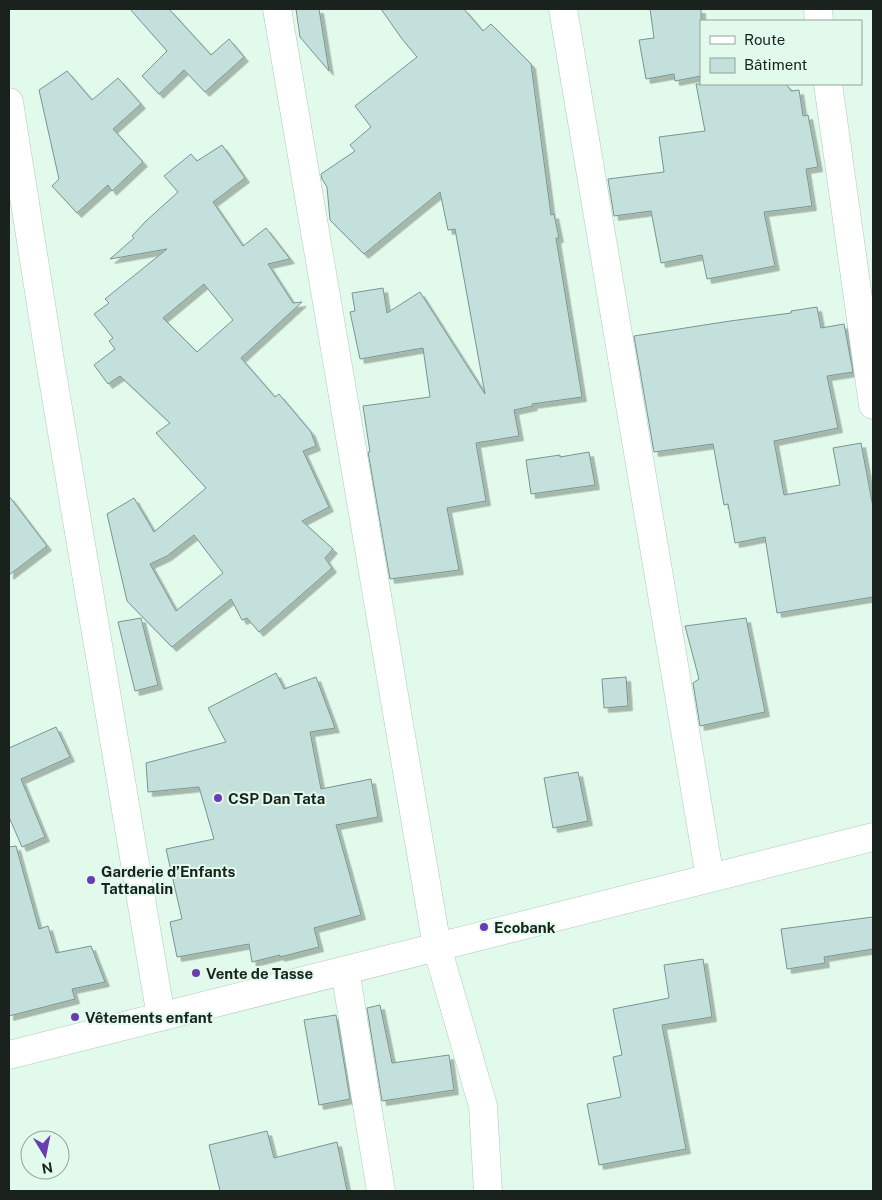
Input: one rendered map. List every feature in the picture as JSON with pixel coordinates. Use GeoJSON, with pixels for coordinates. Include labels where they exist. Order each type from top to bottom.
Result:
{"type":"FeatureCollection","features":[{"type":"Feature","properties":{"kind":"street"},"geometry":{"type":"LineString","coordinates":[[277,9],[437,947],[483,1106],[488,1191]]}},
{"type":"Feature","properties":{"kind":"street"},"geometry":{"type":"LineString","coordinates":[[563,9],[710,878]]}},
{"type":"Feature","properties":{"kind":"street"},"geometry":{"type":"LineString","coordinates":[[828,85],[873,404]]}},
{"type":"Feature","properties":{"kind":"street"},"geometry":{"type":"LineString","coordinates":[[9,102],[161,1017]]}},
{"type":"Feature","properties":{"kind":"street"},"geometry":{"type":"LineString","coordinates":[[9,1055],[873,837]]}},
{"type":"Feature","properties":{"kind":"street"},"geometry":{"type":"LineString","coordinates":[[345,970],[381,1191]]}},
{"type":"Feature","properties":{"kind":"building"},"geometry":{"type":"Polygon","coordinates":[[[130,9],[169,9],[211,55],[229,39],[244,57],[205,92],[184,70],[159,94],[142,76],[167,51],[130,9]]]}},
{"type":"Feature","properties":{"kind":"building"},"geometry":{"type":"Polygon","coordinates":[[[296,9],[319,9],[329,71],[300,37],[296,9]]]}},
{"type":"Feature","properties":{"kind":"building"},"geometry":{"type":"Polygon","coordinates":[[[381,9],[464,9],[483,31],[491,24],[531,64],[551,215],[554,214],[559,238],[556,238],[582,397],[532,404],[533,406],[514,410],[519,436],[476,443],[486,501],[447,508],[459,570],[390,579],[368,452],[370,452],[363,406],[430,397],[423,348],[360,359],[350,312],[355,311],[352,293],[383,288],[387,313],[420,292],[485,394],[455,229],[448,230],[440,192],[364,254],[330,220],[327,187],[321,174],[355,151],[350,145],[371,127],[355,106],[417,57],[381,9]]]}},
{"type":"Feature","properties":{"kind":"building"},"geometry":{"type":"Polygon","coordinates":[[[650,9],[701,9],[700,76],[675,81],[674,74],[646,79],[639,40],[654,38],[650,9]]]}},
{"type":"Feature","properties":{"kind":"building"},"geometry":{"type":"Polygon","coordinates":[[[67,71],[92,100],[118,78],[141,104],[113,129],[143,162],[112,191],[108,185],[77,213],[52,186],[59,179],[39,90],[67,71]]]}},
{"type":"Feature","properties":{"kind":"building"},"geometry":{"type":"Polygon","coordinates":[[[696,84],[787,85],[791,91],[799,90],[803,116],[808,115],[818,167],[806,169],[812,206],[764,212],[775,266],[707,279],[702,255],[661,263],[651,211],[614,216],[608,179],[664,172],[659,137],[705,131],[696,84]]]}},
{"type":"Feature","properties":{"kind":"building"},"geometry":{"type":"Polygon","coordinates":[[[222,145],[245,178],[213,202],[243,246],[266,228],[290,259],[268,264],[293,303],[302,302],[241,358],[275,397],[279,394],[311,432],[316,446],[303,451],[329,507],[302,521],[333,549],[325,558],[332,568],[259,632],[247,618],[242,620],[231,599],[172,647],[127,601],[107,514],[134,498],[154,532],[206,488],[156,433],[170,423],[120,376],[108,384],[94,365],[115,349],[109,341],[113,338],[94,314],[109,303],[105,299],[167,249],[110,259],[134,238],[132,236],[146,221],[178,192],[164,176],[191,154],[197,161],[222,145]],[[204,284],[163,318],[197,352],[233,320],[204,284]],[[194,535],[167,556],[150,564],[176,611],[223,573],[194,535]]]}},
{"type":"Feature","properties":{"kind":"building"},"geometry":{"type":"Polygon","coordinates":[[[817,307],[821,328],[844,324],[853,372],[827,376],[838,428],[774,441],[784,495],[840,485],[833,448],[861,443],[873,507],[873,597],[777,613],[765,537],[735,543],[728,504],[724,505],[713,444],[654,452],[634,336],[791,313],[791,311],[817,307]]]}},
{"type":"Feature","properties":{"kind":"building"},"geometry":{"type":"Polygon","coordinates":[[[589,452],[595,485],[531,494],[526,460],[589,452]]]}},
{"type":"Feature","properties":{"kind":"building"},"geometry":{"type":"Polygon","coordinates":[[[9,496],[47,546],[9,575],[9,496]]]}},
{"type":"Feature","properties":{"kind":"building"},"geometry":{"type":"Polygon","coordinates":[[[141,618],[158,685],[135,691],[118,622],[141,618]]]}},
{"type":"Feature","properties":{"kind":"building"},"geometry":{"type":"Polygon","coordinates":[[[746,618],[765,712],[700,726],[693,683],[699,679],[685,626],[746,618]]]}},
{"type":"Feature","properties":{"kind":"building"},"geometry":{"type":"Polygon","coordinates":[[[276,673],[284,689],[316,677],[335,728],[310,732],[321,789],[371,779],[378,817],[336,825],[361,915],[314,928],[319,947],[280,957],[280,955],[252,962],[249,944],[177,957],[170,922],[182,919],[166,849],[214,839],[199,787],[148,792],[146,763],[226,742],[208,708],[276,673]]]}},
{"type":"Feature","properties":{"kind":"building"},"geometry":{"type":"Polygon","coordinates":[[[626,677],[628,706],[604,708],[602,679],[626,677]]]}},
{"type":"Feature","properties":{"kind":"building"},"geometry":{"type":"Polygon","coordinates":[[[56,727],[70,757],[21,779],[45,837],[22,847],[9,817],[9,748],[56,727]]]}},
{"type":"Feature","properties":{"kind":"building"},"geometry":{"type":"Polygon","coordinates":[[[578,772],[588,821],[553,828],[544,778],[578,772]]]}},
{"type":"Feature","properties":{"kind":"building"},"geometry":{"type":"Polygon","coordinates":[[[16,846],[39,929],[48,926],[56,953],[91,946],[105,982],[72,989],[75,999],[9,1016],[9,847],[16,846]]]}},
{"type":"Feature","properties":{"kind":"building"},"geometry":{"type":"Polygon","coordinates":[[[873,917],[873,949],[824,957],[825,963],[787,969],[781,929],[873,917]]]}},
{"type":"Feature","properties":{"kind":"building"},"geometry":{"type":"Polygon","coordinates":[[[703,959],[712,1017],[662,1025],[686,1149],[599,1165],[587,1104],[621,1097],[613,1057],[622,1055],[613,1009],[669,998],[664,965],[703,959]]]}},
{"type":"Feature","properties":{"kind":"building"},"geometry":{"type":"Polygon","coordinates":[[[380,1005],[392,1063],[449,1055],[454,1090],[382,1101],[367,1008],[380,1005]]]}},
{"type":"Feature","properties":{"kind":"building"},"geometry":{"type":"Polygon","coordinates":[[[336,1015],[350,1099],[319,1105],[304,1020],[336,1015]]]}},
{"type":"Feature","properties":{"kind":"building"},"geometry":{"type":"Polygon","coordinates":[[[267,1131],[274,1158],[337,1142],[347,1191],[220,1191],[209,1145],[267,1131]]]}},
{"type":"Feature","properties":{"kind":"place","name":"CSP Dan Tata"},"geometry":{"type":"Point","coordinates":[218,798]}},
{"type":"Feature","properties":{"kind":"place","name":"Garderie d’Enfants Tattanalin"},"geometry":{"type":"Point","coordinates":[91,880]}},
{"type":"Feature","properties":{"kind":"place","name":"Ecobank"},"geometry":{"type":"Point","coordinates":[484,927]}},
{"type":"Feature","properties":{"kind":"place","name":"Vente de Tasse"},"geometry":{"type":"Point","coordinates":[196,973]}},
{"type":"Feature","properties":{"kind":"place","name":"Vêtements enfant"},"geometry":{"type":"Point","coordinates":[75,1017]}}]}
